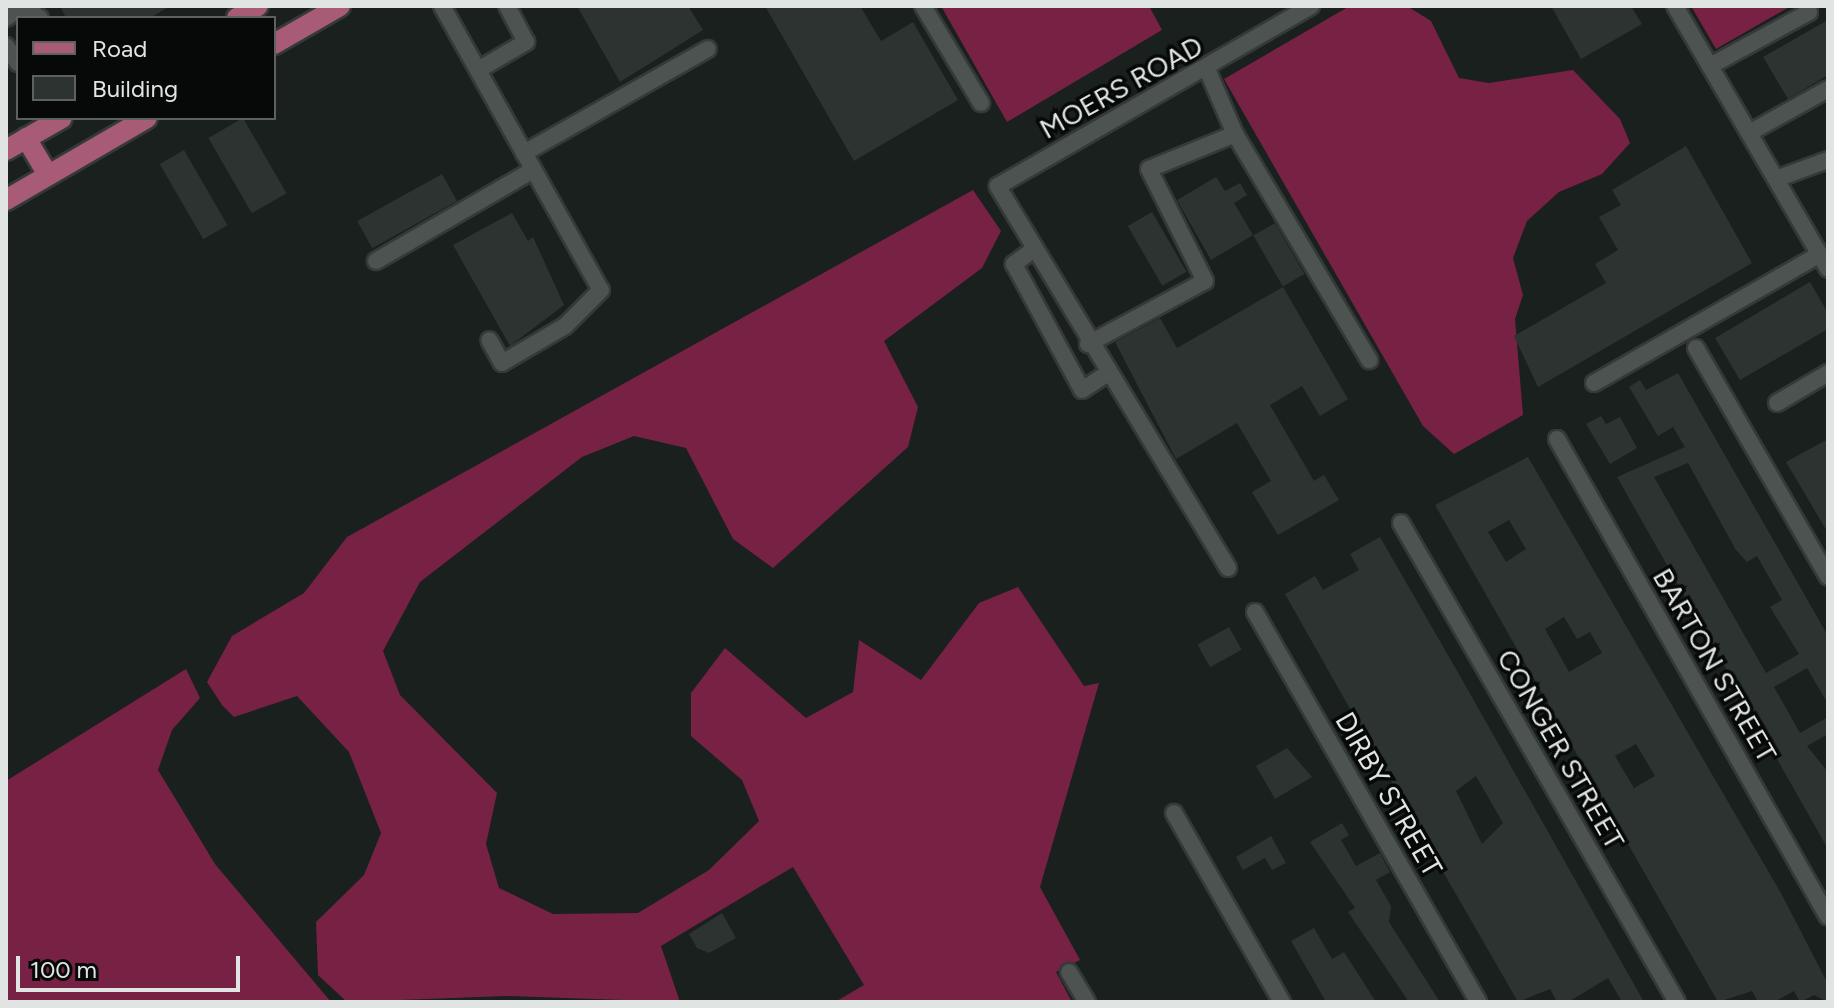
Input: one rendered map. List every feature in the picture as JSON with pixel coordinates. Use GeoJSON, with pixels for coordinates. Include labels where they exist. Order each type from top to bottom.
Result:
{"type":"FeatureCollection","features":[{"type":"Feature","properties":{"kind":"main road"},"geometry":{"type":"LineString","coordinates":[[240,16],[258,6]]}},
{"type":"Feature","properties":{"kind":"main road"},"geometry":{"type":"LineString","coordinates":[[276,43],[340,6]]}},
{"type":"Feature","properties":{"kind":"main road"},"geometry":{"type":"LineString","coordinates":[[6,150],[54,120]]}},
{"type":"Feature","properties":{"kind":"main road"},"geometry":{"type":"LineString","coordinates":[[6,200],[144,120]]}},
{"type":"Feature","properties":{"kind":"main road"},"geometry":{"type":"LineString","coordinates":[[26,138],[48,175]]}},
{"type":"Feature","properties":{"kind":"street"},"geometry":{"type":"LineString","coordinates":[[442,6],[601,290],[565,326],[502,363],[489,340]]}},
{"type":"Feature","properties":{"kind":"street"},"geometry":{"type":"LineString","coordinates":[[478,70],[526,42],[507,6]]}},
{"type":"Feature","properties":{"kind":"street"},"geometry":{"type":"LineString","coordinates":[[923,6],[981,103]]}},
{"type":"Feature","properties":{"kind":"street","name":"MOERS ROAD"},"geometry":{"type":"LineString","coordinates":[[1033,250],[998,186],[1207,69],[1311,6]]}},
{"type":"Feature","properties":{"kind":"street"},"geometry":{"type":"LineString","coordinates":[[1594,383],[1824,262],[1675,6]]}},
{"type":"Feature","properties":{"kind":"street"},"geometry":{"type":"LineString","coordinates":[[6,18],[23,7]]}},
{"type":"Feature","properties":{"kind":"street"},"geometry":{"type":"LineString","coordinates":[[1710,66],[1809,12]]}},
{"type":"Feature","properties":{"kind":"street"},"geometry":{"type":"LineString","coordinates":[[524,153],[708,49]]}},
{"type":"Feature","properties":{"kind":"street"},"geometry":{"type":"LineString","coordinates":[[1207,69],[1235,134],[1369,360]]}},
{"type":"Feature","properties":{"kind":"street"},"geometry":{"type":"LineString","coordinates":[[1749,133],[1828,89]]}},
{"type":"Feature","properties":{"kind":"street"},"geometry":{"type":"LineString","coordinates":[[1088,344],[1205,281],[1149,169],[1235,134]]}},
{"type":"Feature","properties":{"kind":"street"},"geometry":{"type":"LineString","coordinates":[[1776,179],[1828,160]]}},
{"type":"Feature","properties":{"kind":"street"},"geometry":{"type":"LineString","coordinates":[[376,261],[533,170]]}},
{"type":"Feature","properties":{"kind":"street"},"geometry":{"type":"LineString","coordinates":[[1107,374],[1082,390],[1014,264],[1033,250],[1228,568]]}},
{"type":"Feature","properties":{"kind":"street"},"geometry":{"type":"LineString","coordinates":[[1696,348],[1828,577]]}},
{"type":"Feature","properties":{"kind":"street"},"geometry":{"type":"LineString","coordinates":[[1777,403],[1828,373]]}},
{"type":"Feature","properties":{"kind":"street","name":"BARTON STREET"},"geometry":{"type":"LineString","coordinates":[[1557,439],[1828,917]]}},
{"type":"Feature","properties":{"kind":"street","name":"CONGER STREET"},"geometry":{"type":"LineString","coordinates":[[1401,523],[1677,1002]]}},
{"type":"Feature","properties":{"kind":"street","name":"DIRBY STREET"},"geometry":{"type":"LineString","coordinates":[[1255,612],[1478,1002]]}},
{"type":"Feature","properties":{"kind":"street"},"geometry":{"type":"LineString","coordinates":[[1174,813],[1282,1002]]}},
{"type":"Feature","properties":{"kind":"street"},"geometry":{"type":"LineString","coordinates":[[1069,972],[1087,1002]]}},
{"type":"Feature","properties":{"kind":"shaded area"},"geometry":{"type":"Polygon","coordinates":[[[941,6],[1149,6],[1162,30],[1007,122],[941,6]]]}},
{"type":"Feature","properties":{"kind":"shaded area"},"geometry":{"type":"Polygon","coordinates":[[[1407,6],[1431,21],[1459,78],[1489,83],[1573,70],[1620,119],[1630,143],[1602,174],[1559,192],[1527,221],[1513,258],[1523,295],[1515,319],[1523,415],[1454,454],[1423,426],[1224,79],[1348,7],[1407,6]]]}},
{"type":"Feature","properties":{"kind":"shaded area"},"geometry":{"type":"Polygon","coordinates":[[[1691,6],[1791,6],[1716,49],[1691,6]]]}},
{"type":"Feature","properties":{"kind":"shaded area"},"geometry":{"type":"Polygon","coordinates":[[[973,190],[1001,231],[982,268],[884,341],[918,407],[908,447],[773,568],[733,539],[686,448],[634,436],[582,457],[420,582],[383,651],[400,695],[497,793],[486,844],[499,888],[553,914],[638,913],[709,870],[759,821],[742,780],[691,736],[691,693],[725,648],[806,718],[853,692],[859,640],[921,680],[979,603],[1018,587],[1084,686],[1099,683],[1040,887],[1080,960],[1056,972],[1072,1002],[835,1002],[864,985],[793,867],[661,946],[680,1002],[506,996],[347,1002],[318,975],[316,922],[364,875],[381,833],[349,752],[297,696],[234,717],[222,705],[207,682],[232,636],[304,593],[347,537],[973,190]]]}},
{"type":"Feature","properties":{"kind":"shaded area"},"geometry":{"type":"Polygon","coordinates":[[[186,669],[200,698],[172,730],[158,770],[215,864],[331,1002],[6,1002],[6,781],[186,669]]]}},
{"type":"Feature","properties":{"kind":"building"},"geometry":{"type":"Polygon","coordinates":[[[60,6],[170,6],[153,16],[65,16],[60,6]]]}},
{"type":"Feature","properties":{"kind":"building"},"geometry":{"type":"Polygon","coordinates":[[[577,6],[688,6],[703,30],[620,82],[577,6]]]}},
{"type":"Feature","properties":{"kind":"building"},"geometry":{"type":"Polygon","coordinates":[[[765,6],[860,6],[881,41],[913,22],[958,100],[854,161],[765,6]]]}},
{"type":"Feature","properties":{"kind":"building"},"geometry":{"type":"Polygon","coordinates":[[[1551,6],[1631,6],[1642,24],[1581,59],[1551,6]]]}},
{"type":"Feature","properties":{"kind":"building"},"geometry":{"type":"Polygon","coordinates":[[[1828,20],[1828,75],[1788,99],[1763,57],[1828,20]]]}},
{"type":"Feature","properties":{"kind":"building"},"geometry":{"type":"Polygon","coordinates":[[[240,120],[244,120],[286,193],[252,213],[208,138],[240,120]]]}},
{"type":"Feature","properties":{"kind":"building"},"geometry":{"type":"Polygon","coordinates":[[[1686,146],[1752,263],[1538,387],[1514,336],[1606,283],[1595,264],[1618,250],[1599,217],[1621,205],[1612,190],[1686,146]]]}},
{"type":"Feature","properties":{"kind":"building"},"geometry":{"type":"Polygon","coordinates":[[[184,150],[228,225],[203,239],[160,164],[184,150]]]}},
{"type":"Feature","properties":{"kind":"building"},"geometry":{"type":"Polygon","coordinates":[[[442,174],[457,201],[372,248],[357,221],[442,174]]]}},
{"type":"Feature","properties":{"kind":"building"},"geometry":{"type":"Polygon","coordinates":[[[1216,177],[1225,191],[1240,183],[1247,195],[1234,203],[1253,235],[1211,260],[1177,200],[1216,177]]]}},
{"type":"Feature","properties":{"kind":"building"},"geometry":{"type":"Polygon","coordinates":[[[1152,212],[1186,272],[1162,286],[1128,226],[1152,212]]]}},
{"type":"Feature","properties":{"kind":"building"},"geometry":{"type":"Polygon","coordinates":[[[512,213],[528,241],[533,237],[564,305],[510,346],[453,245],[512,213]]]}},
{"type":"Feature","properties":{"kind":"building"},"geometry":{"type":"Polygon","coordinates":[[[1275,223],[1304,274],[1283,287],[1253,236],[1275,223]]]}},
{"type":"Feature","properties":{"kind":"building"},"geometry":{"type":"Polygon","coordinates":[[[1810,282],[1828,313],[1828,329],[1740,380],[1715,338],[1810,282]]]}},
{"type":"Feature","properties":{"kind":"building"},"geometry":{"type":"Polygon","coordinates":[[[1283,287],[1348,399],[1320,416],[1302,386],[1270,405],[1314,481],[1324,475],[1339,500],[1278,535],[1252,492],[1271,481],[1237,423],[1176,459],[1115,342],[1160,318],[1177,348],[1283,287]]]}},
{"type":"Feature","properties":{"kind":"building"},"geometry":{"type":"Polygon","coordinates":[[[1678,373],[1828,636],[1828,704],[1807,668],[1774,687],[1800,733],[1828,717],[1828,734],[1807,746],[1828,772],[1828,849],[1617,477],[1685,447],[1673,427],[1658,436],[1629,387],[1640,380],[1646,390],[1678,373]],[[1688,463],[1654,477],[1766,673],[1799,654],[1770,607],[1782,600],[1757,556],[1747,562],[1736,550],[1688,463]]]}},
{"type":"Feature","properties":{"kind":"building"},"geometry":{"type":"Polygon","coordinates":[[[1601,416],[1606,424],[1620,417],[1637,448],[1610,464],[1586,424],[1601,416]]]}},
{"type":"Feature","properties":{"kind":"building"},"geometry":{"type":"Polygon","coordinates":[[[1828,439],[1828,533],[1786,462],[1828,439]]]}},
{"type":"Feature","properties":{"kind":"building"},"geometry":{"type":"Polygon","coordinates":[[[1528,457],[1782,895],[1828,984],[1828,1002],[1814,995],[1800,1002],[1794,991],[1774,1002],[1758,1002],[1752,991],[1718,1002],[1435,505],[1528,457]],[[1509,520],[1488,532],[1506,562],[1526,549],[1509,520]],[[1564,617],[1545,629],[1569,672],[1602,653],[1590,632],[1577,639],[1564,617]],[[1636,744],[1615,756],[1634,788],[1655,776],[1636,744]]]}},
{"type":"Feature","properties":{"kind":"building"},"geometry":{"type":"Polygon","coordinates":[[[1380,537],[1644,1002],[1622,1002],[1608,978],[1568,1002],[1557,1002],[1550,989],[1518,1002],[1285,594],[1315,576],[1323,590],[1359,570],[1350,554],[1380,537]],[[1476,776],[1456,791],[1482,844],[1503,823],[1476,776]]]}},
{"type":"Feature","properties":{"kind":"building"},"geometry":{"type":"Polygon","coordinates":[[[1229,627],[1242,650],[1210,667],[1198,644],[1229,627]]]}},
{"type":"Feature","properties":{"kind":"building"},"geometry":{"type":"Polygon","coordinates":[[[1287,748],[1312,777],[1275,799],[1256,766],[1287,748]]]}},
{"type":"Feature","properties":{"kind":"building"},"geometry":{"type":"Polygon","coordinates":[[[1342,823],[1349,835],[1341,840],[1356,866],[1380,853],[1390,872],[1376,880],[1391,906],[1389,922],[1440,1002],[1409,1002],[1348,912],[1355,908],[1310,842],[1342,823]]]}},
{"type":"Feature","properties":{"kind":"building"},"geometry":{"type":"Polygon","coordinates":[[[1271,836],[1286,863],[1272,870],[1265,858],[1243,870],[1236,857],[1271,836]]]}},
{"type":"Feature","properties":{"kind":"building"},"geometry":{"type":"Polygon","coordinates":[[[722,913],[736,938],[709,953],[697,948],[689,934],[722,913]]]}},
{"type":"Feature","properties":{"kind":"building"},"geometry":{"type":"Polygon","coordinates":[[[1314,928],[1332,959],[1344,952],[1376,1002],[1326,1002],[1291,941],[1314,928]]]}}]}
